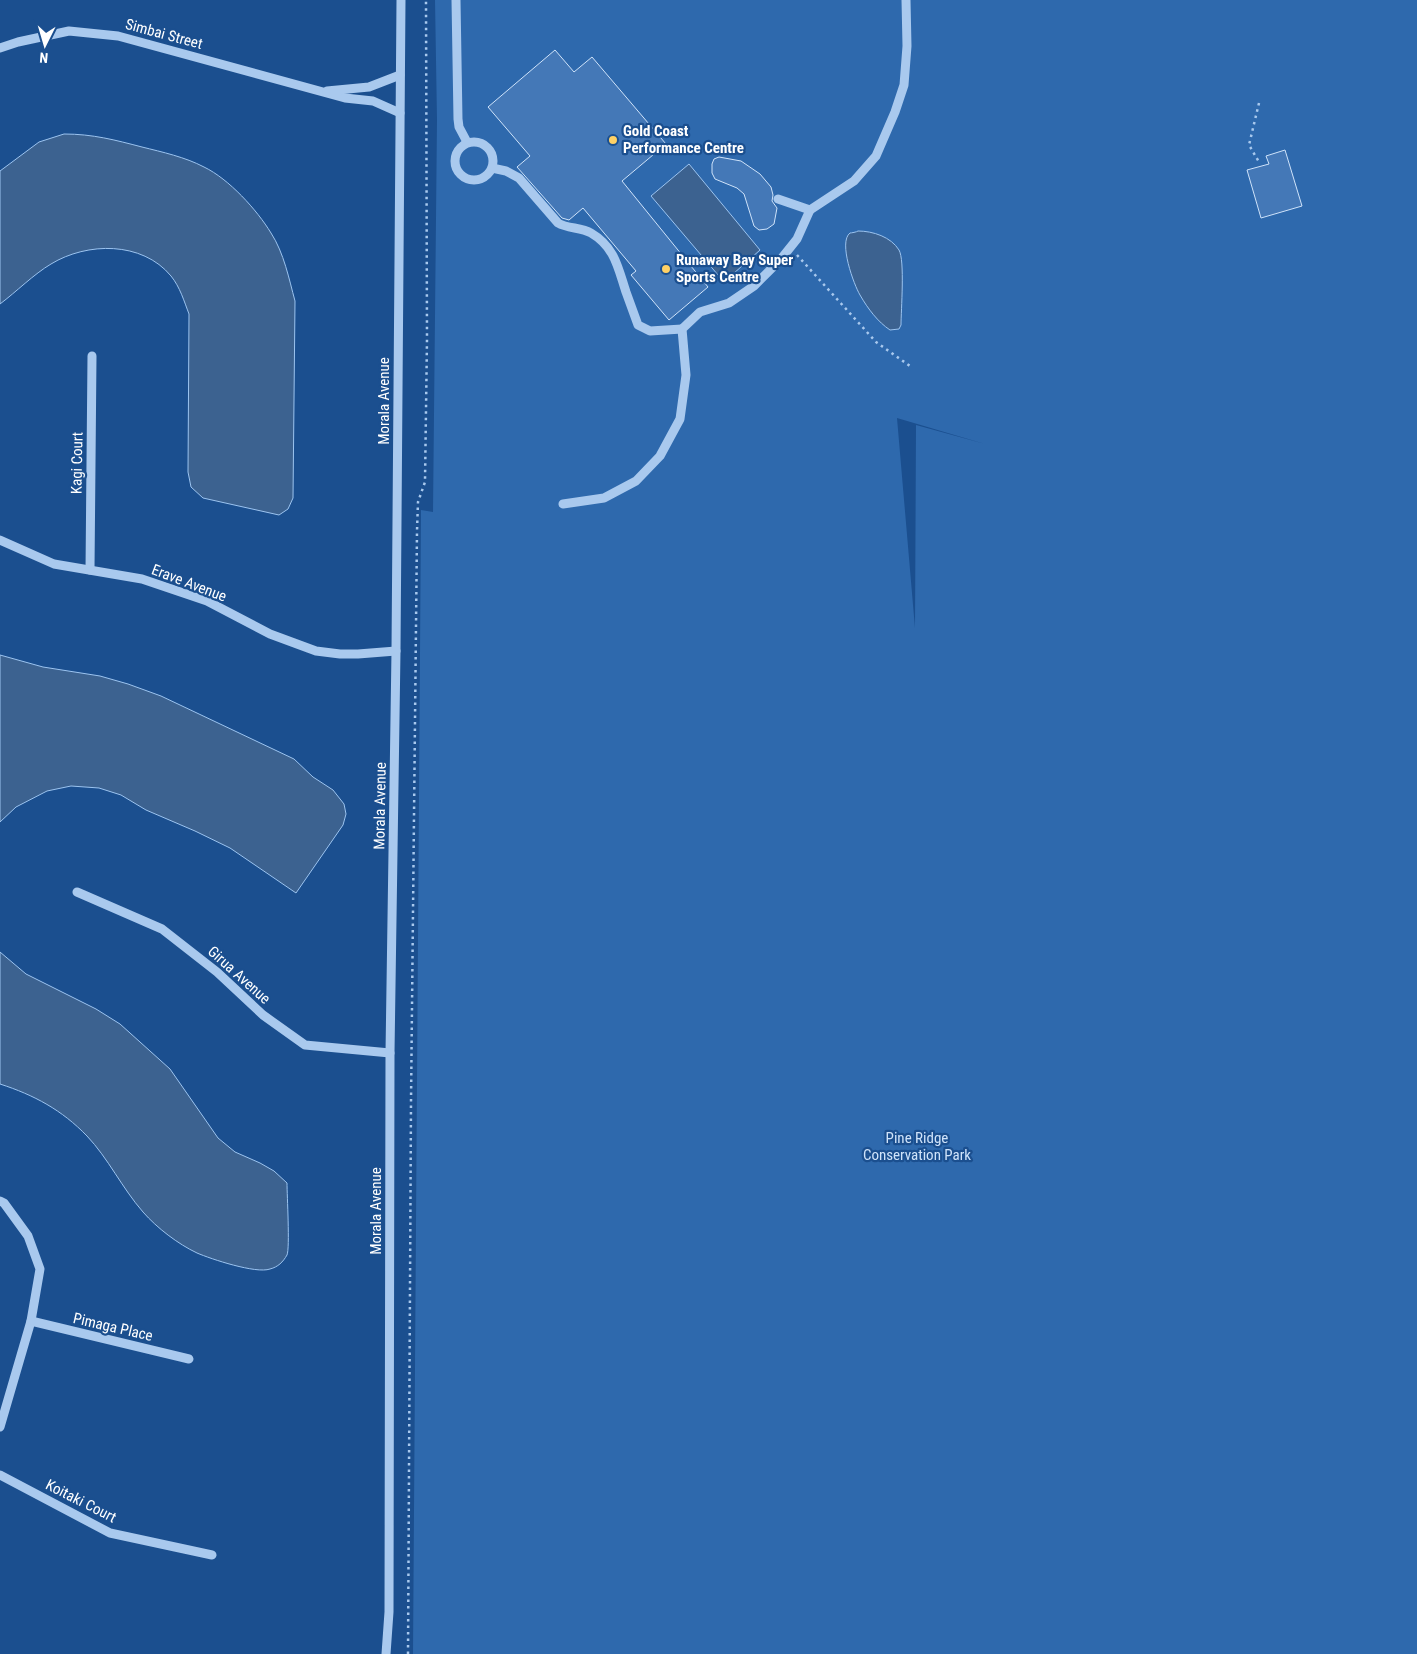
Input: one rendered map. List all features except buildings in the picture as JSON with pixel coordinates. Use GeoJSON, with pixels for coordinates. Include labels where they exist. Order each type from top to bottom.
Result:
{"type":"FeatureCollection","features":[{"type":"Feature","properties":{"kind":"street","name":"Morala Avenue"},"geometry":{"type":"LineString","coordinates":[[386,1654],[389,1612],[390,1053],[396,651],[401,0]]}},
{"type":"Feature","properties":{"kind":"street"},"geometry":{"type":"LineString","coordinates":[[456,0],[458,119],[459,127],[467,142]]}},
{"type":"Feature","properties":{"kind":"street"},"geometry":{"type":"LineString","coordinates":[[492,168],[506,171],[519,178],[558,223],[562,226],[589,232],[597,237],[611,252],[617,261],[638,325],[650,331],[682,329],[700,312],[729,303],[754,286],[781,259],[797,239],[810,210],[854,181],[876,156],[895,112],[904,85],[907,46],[906,0]]}},
{"type":"Feature","properties":{"kind":"street","name":"Simbai Street"},"geometry":{"type":"LineString","coordinates":[[0,48],[18,42],[69,31],[118,36],[345,98],[379,103],[400,113]]}},
{"type":"Feature","properties":{"kind":"street","name":"Simbai Street"},"geometry":{"type":"LineString","coordinates":[[319,91],[369,87],[400,75]]}},
{"type":"Feature","properties":{"kind":"street"},"geometry":{"type":"LineString","coordinates":[[473,141],[487,146],[492,156],[492,168],[484,177],[467,179],[461,176],[454,164],[457,149],[467,142],[473,141]]}},
{"type":"Feature","properties":{"kind":"street"},"geometry":{"type":"LineString","coordinates":[[778,199],[810,210]]}},
{"type":"Feature","properties":{"kind":"street"},"geometry":{"type":"LineString","coordinates":[[563,504],[604,498],[636,481],[660,456],[680,419],[686,375],[682,329]]}},
{"type":"Feature","properties":{"kind":"street","name":"Kagi Court"},"geometry":{"type":"LineString","coordinates":[[90,570],[92,356]]}},
{"type":"Feature","properties":{"kind":"street","name":"Erave Avenue"},"geometry":{"type":"LineString","coordinates":[[0,540],[54,564],[142,579],[206,601],[270,634],[316,651],[349,654],[396,651]]}},
{"type":"Feature","properties":{"kind":"street","name":"Girua Avenue"},"geometry":{"type":"LineString","coordinates":[[77,892],[162,929],[217,972],[263,1015],[305,1045],[390,1053]]}},
{"type":"Feature","properties":{"kind":"street"},"geometry":{"type":"LineString","coordinates":[[0,1201],[4,1203],[28,1236],[40,1269],[31,1321],[0,1426]]}},
{"type":"Feature","properties":{"kind":"street","name":"Pimaga Place"},"geometry":{"type":"LineString","coordinates":[[31,1321],[189,1359]]}},
{"type":"Feature","properties":{"kind":"street","name":"Koitaki Court"},"geometry":{"type":"LineString","coordinates":[[0,1475],[110,1533],[212,1555]]}},
{"type":"Feature","properties":{"kind":"street","name":"Morala Avenue"},"geometry":{"type":"LineString","coordinates":[[389,1612],[392,1654]]}},
{"type":"Feature","properties":{"kind":"path"},"geometry":{"type":"LineString","coordinates":[[408,1654],[417,531],[418,502],[425,482],[426,453],[426,0]]}},
{"type":"Feature","properties":{"kind":"path"},"geometry":{"type":"LineString","coordinates":[[1259,103],[1250,144],[1260,162]]}},
{"type":"Feature","properties":{"kind":"path"},"geometry":{"type":"LineString","coordinates":[[790,248],[876,342],[910,366]]}},
{"type":"Feature","properties":{"kind":"green space","name":"Pine Ridge Conservation Park"},"geometry":{"type":"Polygon","coordinates":[[[435,0],[1417,0],[1417,1654],[413,1654],[421,510],[433,512],[437,120],[435,0]],[[897,418],[915,628],[916,425],[985,444],[897,418]]]}},
{"type":"Feature","properties":{"kind":"shaded area"},"geometry":{"type":"Polygon","coordinates":[[[64,134],[94,136],[122,142],[173,155],[204,167],[223,179],[242,196],[276,241],[286,266],[295,301],[293,498],[288,509],[279,515],[203,498],[191,487],[188,472],[189,314],[177,285],[171,276],[159,265],[145,256],[130,251],[97,249],[81,252],[51,264],[0,304],[0,171],[39,142],[64,134]]]}},
{"type":"Feature","properties":{"kind":"shaded area"},"geometry":{"type":"Polygon","coordinates":[[[689,164],[760,250],[724,282],[651,196],[689,164]]]}},
{"type":"Feature","properties":{"kind":"shaded area"},"geometry":{"type":"Polygon","coordinates":[[[858,231],[870,232],[886,238],[896,245],[899,250],[902,274],[901,325],[899,329],[890,330],[877,319],[857,290],[848,264],[846,245],[850,233],[858,231]]]}},
{"type":"Feature","properties":{"kind":"shaded area"},"geometry":{"type":"Polygon","coordinates":[[[0,655],[43,667],[100,676],[128,684],[161,696],[294,759],[313,777],[333,790],[344,804],[346,814],[343,825],[296,893],[230,848],[146,810],[121,795],[99,788],[71,786],[47,791],[16,807],[0,822],[0,655]]]}},
{"type":"Feature","properties":{"kind":"shaded area"},"geometry":{"type":"Polygon","coordinates":[[[0,952],[26,974],[96,1009],[120,1024],[170,1069],[218,1138],[235,1152],[274,1171],[287,1183],[288,1250],[287,1255],[280,1264],[263,1270],[244,1268],[204,1256],[175,1240],[161,1230],[143,1212],[95,1145],[68,1118],[36,1098],[0,1084],[0,952]]]}},
{"type":"Feature","properties":{"kind":"place","name":"Gold Coast Performance Centre"},"geometry":{"type":"Point","coordinates":[613,140]}},
{"type":"Feature","properties":{"kind":"place","name":"Runaway Bay Super Sports Centre"},"geometry":{"type":"Point","coordinates":[666,269]}}]}
